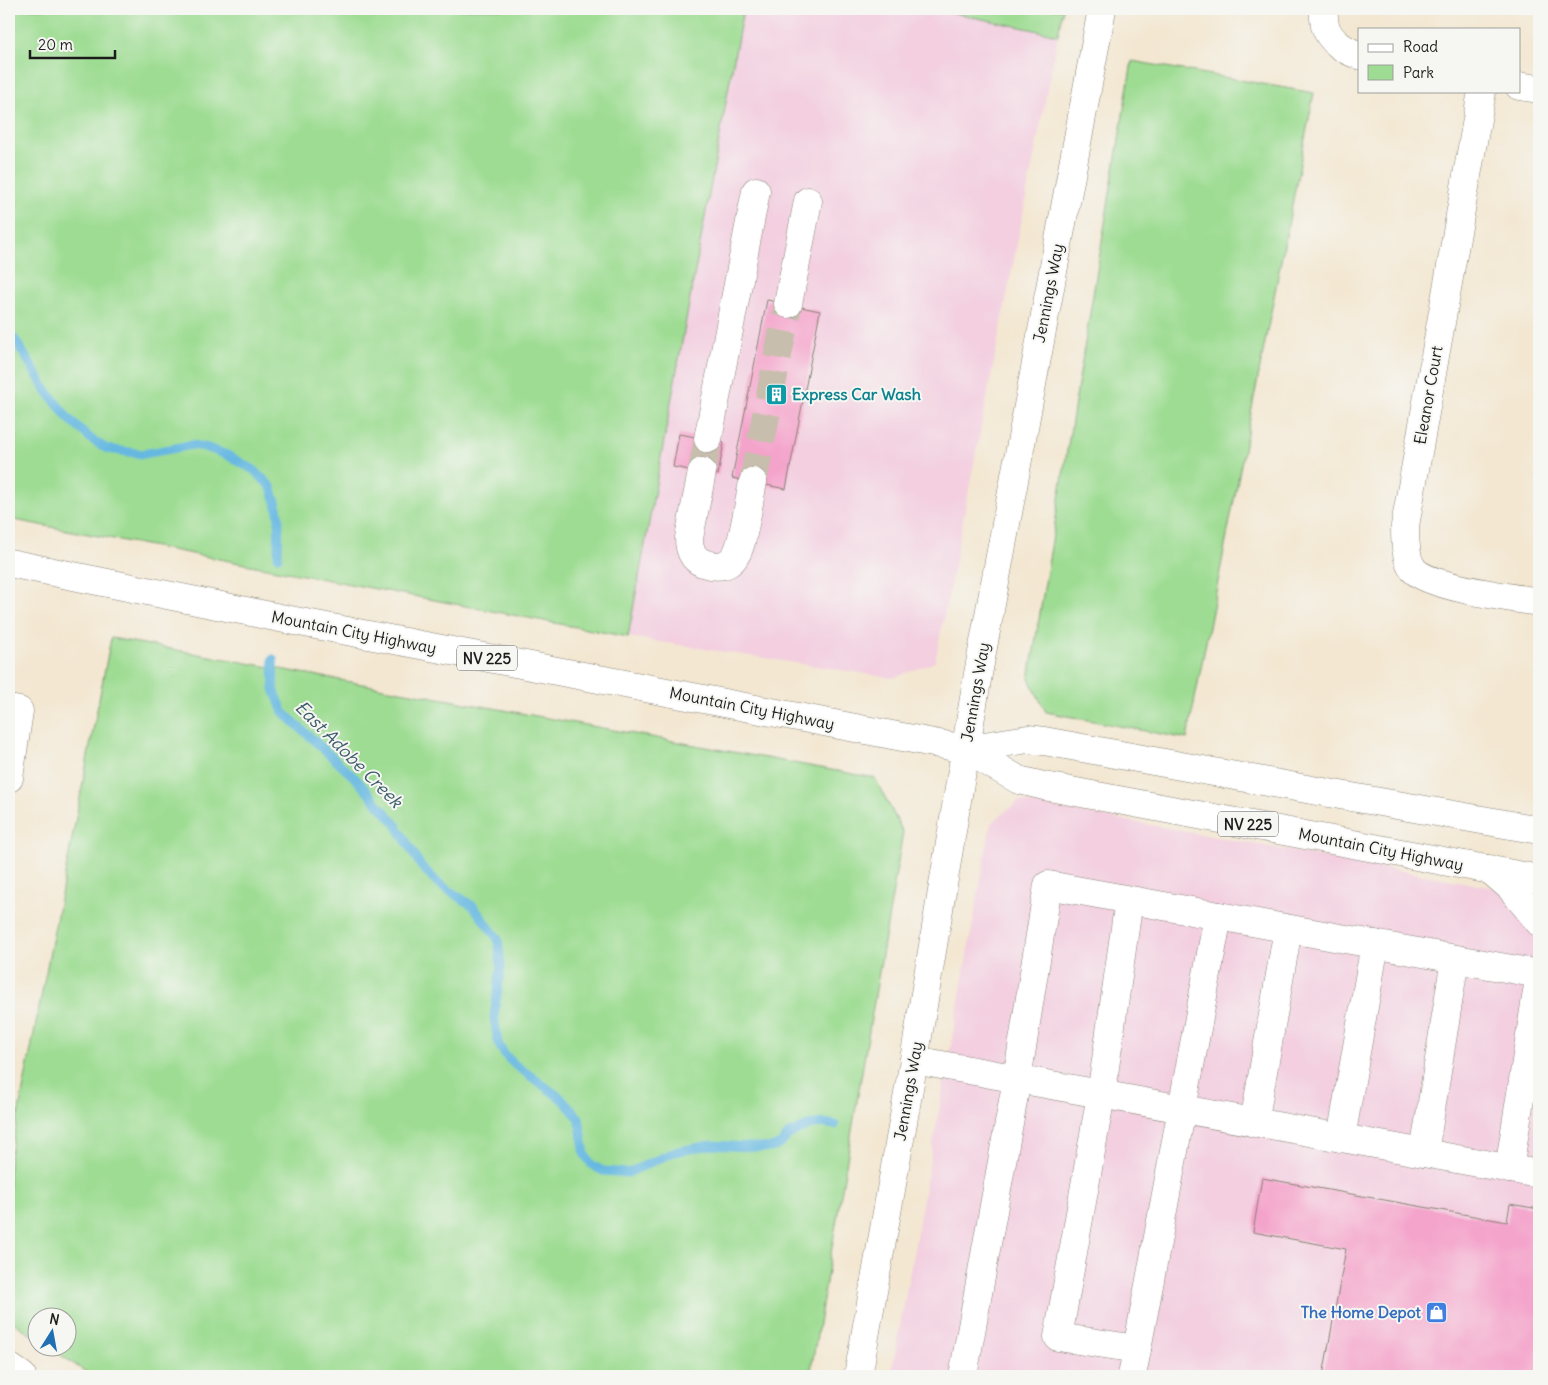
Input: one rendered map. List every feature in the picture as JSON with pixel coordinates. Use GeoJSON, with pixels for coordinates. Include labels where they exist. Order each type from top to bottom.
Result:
{"type":"FeatureCollection","features":[{"type":"Feature","properties":{"kind":"main road","name":"Jennings Way"},"geometry":{"type":"LineString","coordinates":[[858,1376],[914,1060],[992,596],[1102,9]]}},
{"type":"Feature","properties":{"kind":"main road"},"geometry":{"type":"LineString","coordinates":[[1323,9],[1325,26],[1330,35],[1339,45],[1351,53],[1358,55]]}},
{"type":"Feature","properties":{"kind":"main road"},"geometry":{"type":"LineString","coordinates":[[1520,86],[1539,89]]}},
{"type":"Feature","properties":{"kind":"main road","name":"Eleanor Court"},"geometry":{"type":"LineString","coordinates":[[1482,92],[1405,526],[1405,550],[1414,570],[1431,581],[1539,602]]}},
{"type":"Feature","properties":{"kind":"main road"},"geometry":{"type":"LineString","coordinates":[[708,439],[756,191]]}},
{"type":"Feature","properties":{"kind":"main road"},"geometry":{"type":"LineString","coordinates":[[788,304],[808,201]]}},
{"type":"Feature","properties":{"kind":"main road"},"geometry":{"type":"LineString","coordinates":[[702,472],[689,544],[693,555],[700,562],[716,566],[731,561],[737,555],[742,541],[753,482]]}},
{"type":"Feature","properties":{"kind":"main road","name":"Mountain City Highway"},"geometry":{"type":"LineString","coordinates":[[9,563],[295,621],[965,749],[1019,780],[1044,786],[1539,879]]}},
{"type":"Feature","properties":{"kind":"main road"},"geometry":{"type":"LineString","coordinates":[[9,709],[19,711],[9,778]]}},
{"type":"Feature","properties":{"kind":"main road","name":"Mountain City Highway"},"geometry":{"type":"LineString","coordinates":[[965,749],[1028,739],[1044,741],[1539,830]]}},
{"type":"Feature","properties":{"kind":"main road"},"geometry":{"type":"LineString","coordinates":[[1489,869],[1511,888],[1539,922]]}},
{"type":"Feature","properties":{"kind":"main road"},"geometry":{"type":"LineString","coordinates":[[963,1376],[1017,1079],[1048,885],[1539,974]]}},
{"type":"Feature","properties":{"kind":"main road"},"geometry":{"type":"LineString","coordinates":[[1129,900],[1101,1095],[1058,1337],[1137,1349]]}},
{"type":"Feature","properties":{"kind":"main road"},"geometry":{"type":"LineString","coordinates":[[1132,1376],[1218,916]]}},
{"type":"Feature","properties":{"kind":"main road"},"geometry":{"type":"LineString","coordinates":[[1254,1123],[1288,928]]}},
{"type":"Feature","properties":{"kind":"main road"},"geometry":{"type":"LineString","coordinates":[[1341,1138],[1375,944]]}},
{"type":"Feature","properties":{"kind":"main road"},"geometry":{"type":"LineString","coordinates":[[1424,1154],[1455,959]]}},
{"type":"Feature","properties":{"kind":"main road"},"geometry":{"type":"LineString","coordinates":[[1509,1169],[1539,979]]}},
{"type":"Feature","properties":{"kind":"main road"},"geometry":{"type":"LineString","coordinates":[[914,1060],[1539,1174]]}},
{"type":"Feature","properties":{"kind":"main road"},"geometry":{"type":"LineString","coordinates":[[9,1367],[22,1376]]}},
{"type":"Feature","properties":{"kind":"shaded area"},"geometry":{"type":"Polygon","coordinates":[[[743,9],[935,9],[1058,35],[935,662],[893,678],[628,637],[743,9]]]}},
{"type":"Feature","properties":{"kind":"shaded area"},"geometry":{"type":"Polygon","coordinates":[[[1019,801],[1539,896],[1539,1376],[891,1376],[991,823],[1019,801]]]}},
{"type":"Feature","properties":{"kind":"green space"},"geometry":{"type":"Polygon","coordinates":[[[9,9],[743,9],[628,637],[9,519],[9,9]]]}},
{"type":"Feature","properties":{"kind":"green space"},"geometry":{"type":"Polygon","coordinates":[[[935,9],[1063,9],[1058,35],[935,9]]]}},
{"type":"Feature","properties":{"kind":"green space"},"geometry":{"type":"Polygon","coordinates":[[[1132,61],[1314,93],[1187,739],[1046,712],[1029,679],[1132,61]]]}},
{"type":"Feature","properties":{"kind":"green space"},"geometry":{"type":"Polygon","coordinates":[[[111,638],[875,778],[903,832],[810,1376],[92,1376],[65,1358],[78,1358],[78,1308],[28,1308],[28,1333],[9,1319],[9,1162],[111,638]]]}},
{"type":"Feature","properties":{"kind":"building","name":"Express Car Wash"},"geometry":{"type":"Polygon","coordinates":[[[767,300],[820,311],[786,489],[732,478],[767,300]]]}},
{"type":"Feature","properties":{"kind":"building"},"geometry":{"type":"Polygon","coordinates":[[[679,434],[724,442],[718,475],[673,467],[679,434]]]}},
{"type":"Feature","properties":{"kind":"building","name":"The Home Depot"},"geometry":{"type":"Polygon","coordinates":[[[1262,1178],[1507,1222],[1510,1204],[1539,1209],[1539,1376],[1323,1376],[1346,1249],[1253,1232],[1262,1178]]]}},
{"type":"Feature","properties":{"kind":"waterway","name":"East Adobe Creek"},"geometry":{"type":"LineString","coordinates":[[9,334],[16,341],[46,390],[68,418],[91,439],[107,449],[143,454],[192,445],[205,447],[227,455],[254,470],[271,487],[276,502],[279,517],[278,557]]}},
{"type":"Feature","properties":{"kind":"waterway","name":"East Adobe Creek"},"geometry":{"type":"LineString","coordinates":[[273,659],[274,689],[283,712],[356,779],[395,823],[421,866],[439,884],[473,906],[498,939],[501,966],[494,1017],[498,1043],[505,1055],[514,1064],[562,1099],[579,1118],[585,1155],[592,1165],[603,1171],[628,1173],[674,1152],[711,1145],[771,1148],[781,1144],[788,1135],[811,1125],[823,1123],[835,1125]]}},
{"type":"Feature","properties":{"kind":"tunnel"},"geometry":{"type":"LineString","coordinates":[[753,482],[788,304]]}},
{"type":"Feature","properties":{"kind":"tunnel"},"geometry":{"type":"LineString","coordinates":[[702,472],[708,439]]}},
{"type":"Feature","properties":{"kind":"place","name":"Express Car Wash"},"geometry":{"type":"Point","coordinates":[776,394]}},
{"type":"Feature","properties":{"kind":"place","name":"The Home Depot"},"geometry":{"type":"Point","coordinates":[1437,1312]}}]}
